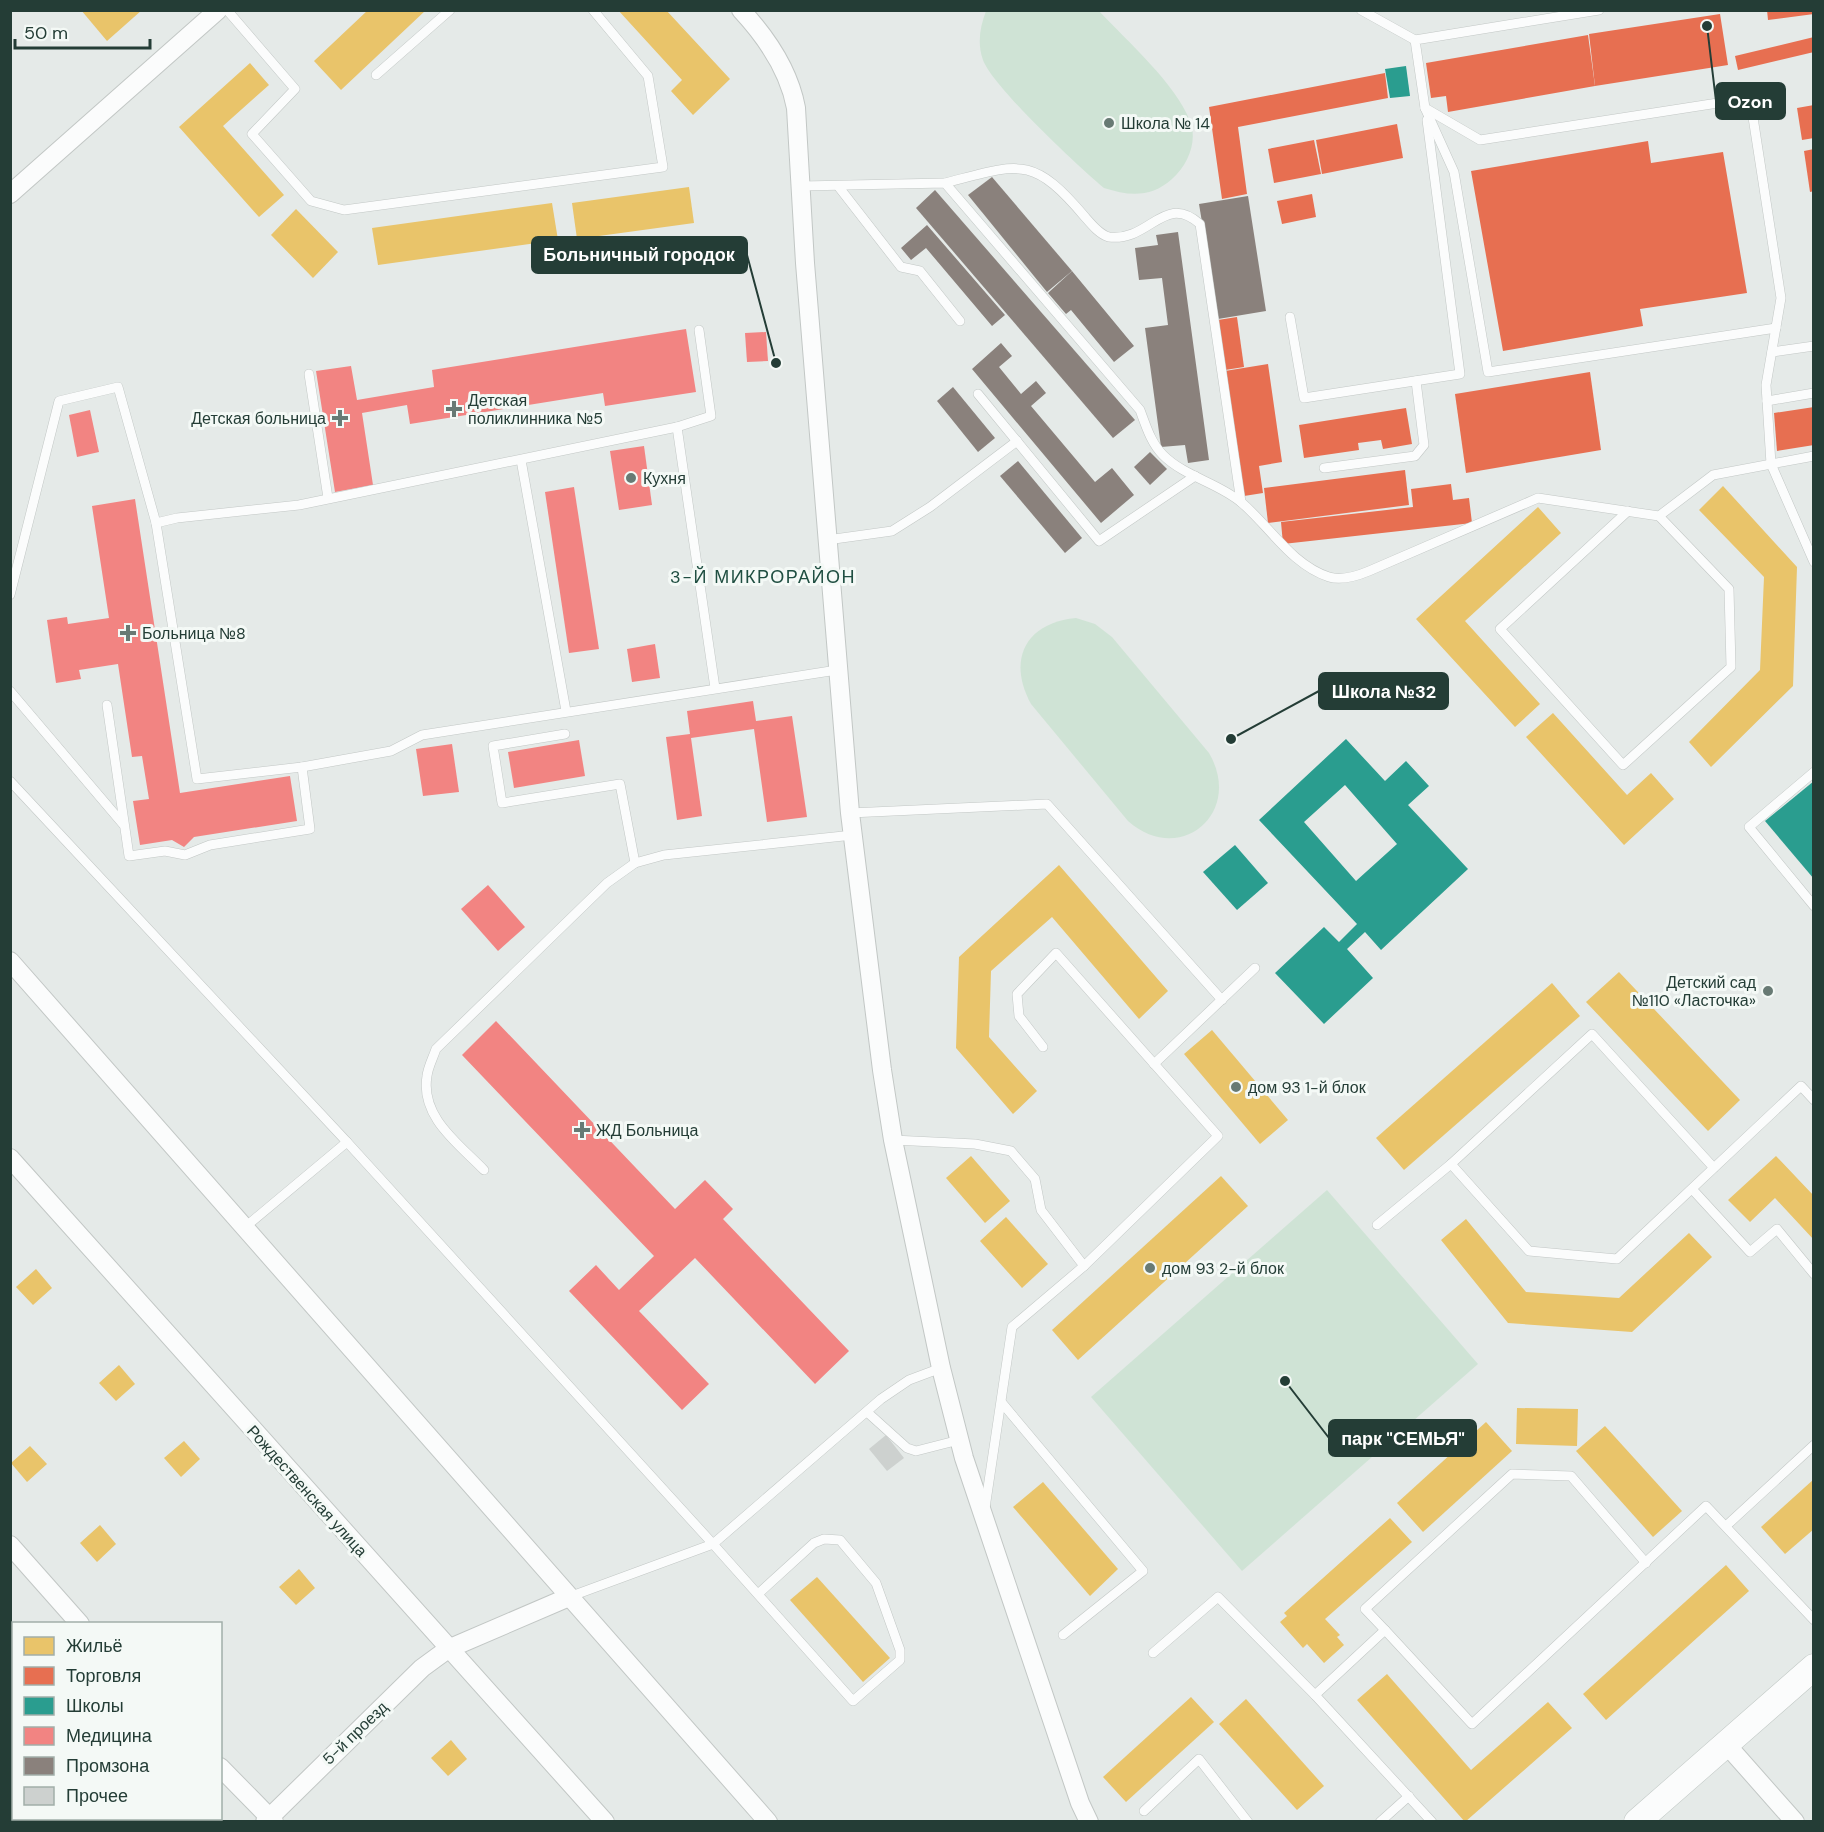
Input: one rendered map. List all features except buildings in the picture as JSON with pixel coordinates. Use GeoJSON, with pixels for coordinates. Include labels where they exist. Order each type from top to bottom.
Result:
{"type":"FeatureCollection","features":[{"type":"Feature","properties":{"kind":"main road"},"geometry":{"type":"LineString","coordinates":[[1637,1821],[1814,1667]]}},
{"type":"Feature","properties":{"kind":"street"},"geometry":{"type":"LineString","coordinates":[[11,193],[218,10]]}},
{"type":"Feature","properties":{"kind":"street"},"geometry":{"type":"LineString","coordinates":[[741,10],[785,69],[792,87],[802,186],[827,540],[850,813],[893,1140],[941,1368],[959,1440],[1080,1803],[1089,1821]]}},
{"type":"Feature","properties":{"kind":"street"},"geometry":{"type":"LineString","coordinates":[[10,961],[768,1821]]}},
{"type":"Feature","properties":{"kind":"street","name":"Рождественская улица"},"geometry":{"type":"LineString","coordinates":[[10,1158],[448,1649],[605,1821]]}},
{"type":"Feature","properties":{"kind":"street"},"geometry":{"type":"LineString","coordinates":[[10,1545],[79,1622]]}},
{"type":"Feature","properties":{"kind":"street","name":"5-й проезд"},"geometry":{"type":"LineString","coordinates":[[270,1820],[422,1668],[448,1649],[569,1597]]}},
{"type":"Feature","properties":{"kind":"street"},"geometry":{"type":"LineString","coordinates":[[1726,1744],[1795,1821]]}},
{"type":"Feature","properties":{"kind":"street"},"geometry":{"type":"LineString","coordinates":[[222,1769],[270,1820]]}},
{"type":"Feature","properties":{"kind":"lane"},"geometry":{"type":"LineString","coordinates":[[227,10],[295,89],[252,134],[311,201],[344,210],[663,167],[648,76],[592,10]]}},
{"type":"Feature","properties":{"kind":"lane"},"geometry":{"type":"LineString","coordinates":[[376,75],[450,10]]}},
{"type":"Feature","properties":{"kind":"lane"},"geometry":{"type":"LineString","coordinates":[[1361,10],[1415,40],[1599,10]]}},
{"type":"Feature","properties":{"kind":"lane"},"geometry":{"type":"LineString","coordinates":[[1290,317],[1304,398],[1460,374],[1415,40]]}},
{"type":"Feature","properties":{"kind":"lane"},"geometry":{"type":"LineString","coordinates":[[1425,108],[1480,140],[1750,98],[1781,298],[1766,385],[1771,464],[1814,562]]}},
{"type":"Feature","properties":{"kind":"lane"},"geometry":{"type":"LineString","coordinates":[[1425,108],[1454,172],[1488,372],[1776,328]]}},
{"type":"Feature","properties":{"kind":"lane"},"geometry":{"type":"LineString","coordinates":[[802,186],[945,183],[1012,167],[1034,171],[1056,186],[1091,225],[1106,236],[1127,238],[1171,212],[1188,213],[1200,224],[1241,502]]}},
{"type":"Feature","properties":{"kind":"lane"},"geometry":{"type":"LineString","coordinates":[[945,183],[1038,295],[1140,410],[1150,438],[1163,455],[1241,502],[1283,545],[1312,570],[1331,578],[1354,577],[1539,498],[1628,511],[1659,516],[1729,589],[1731,667],[1623,765],[1500,629],[1628,511]]}},
{"type":"Feature","properties":{"kind":"lane"},"geometry":{"type":"LineString","coordinates":[[838,186],[901,267],[920,271],[960,321]]}},
{"type":"Feature","properties":{"kind":"lane"},"geometry":{"type":"LineString","coordinates":[[156,523],[177,518],[299,505],[677,427],[711,416],[699,330]]}},
{"type":"Feature","properties":{"kind":"lane"},"geometry":{"type":"LineString","coordinates":[[1772,352],[1814,346]]}},
{"type":"Feature","properties":{"kind":"lane"},"geometry":{"type":"LineString","coordinates":[[309,374],[328,498]]}},
{"type":"Feature","properties":{"kind":"lane"},"geometry":{"type":"LineString","coordinates":[[1324,468],[1415,456],[1424,445],[1416,381]]}},
{"type":"Feature","properties":{"kind":"lane"},"geometry":{"type":"LineString","coordinates":[[10,595],[59,401],[118,387],[156,523],[197,779],[302,767],[391,751],[422,735],[837,670]]}},
{"type":"Feature","properties":{"kind":"lane"},"geometry":{"type":"LineString","coordinates":[[1767,401],[1814,393]]}},
{"type":"Feature","properties":{"kind":"lane"},"geometry":{"type":"LineString","coordinates":[[978,394],[1099,541],[1195,476]]}},
{"type":"Feature","properties":{"kind":"lane"},"geometry":{"type":"LineString","coordinates":[[677,427],[715,688]]}},
{"type":"Feature","properties":{"kind":"lane"},"geometry":{"type":"LineString","coordinates":[[827,540],[892,531],[930,507],[1017,441]]}},
{"type":"Feature","properties":{"kind":"lane"},"geometry":{"type":"LineString","coordinates":[[1659,516],[1713,475],[1814,456]]}},
{"type":"Feature","properties":{"kind":"lane"},"geometry":{"type":"LineString","coordinates":[[521,460],[566,711]]}},
{"type":"Feature","properties":{"kind":"lane"},"geometry":{"type":"LineString","coordinates":[[10,691],[124,825]]}},
{"type":"Feature","properties":{"kind":"lane"},"geometry":{"type":"LineString","coordinates":[[107,705],[129,856],[165,851],[185,855],[210,845],[310,829],[302,767]]}},
{"type":"Feature","properties":{"kind":"lane"},"geometry":{"type":"LineString","coordinates":[[565,734],[493,746],[502,803],[620,783],[635,863]]}},
{"type":"Feature","properties":{"kind":"lane"},"geometry":{"type":"LineString","coordinates":[[1814,772],[1749,827],[1814,906]]}},
{"type":"Feature","properties":{"kind":"lane"},"geometry":{"type":"LineString","coordinates":[[10,781],[347,1142],[853,1701],[900,1660],[900,1650],[876,1583],[840,1540],[824,1539],[814,1544],[758,1594]]}},
{"type":"Feature","properties":{"kind":"lane"},"geometry":{"type":"LineString","coordinates":[[850,813],[1047,804],[1222,1000]]}},
{"type":"Feature","properties":{"kind":"lane"},"geometry":{"type":"LineString","coordinates":[[484,1170],[440,1126],[429,1103],[426,1077],[436,1049],[607,883],[635,863],[664,855],[853,836]]}},
{"type":"Feature","properties":{"kind":"lane"},"geometry":{"type":"LineString","coordinates":[[983,1516],[1012,1327],[1084,1266],[1218,1136],[1056,953],[1017,994],[1019,1016],[1042,1047]]}},
{"type":"Feature","properties":{"kind":"lane"},"geometry":{"type":"LineString","coordinates":[[1154,1064],[1256,968]]}},
{"type":"Feature","properties":{"kind":"lane"},"geometry":{"type":"LineString","coordinates":[[1377,1225],[1451,1164],[1592,1034],[1714,1168]]}},
{"type":"Feature","properties":{"kind":"lane"},"geometry":{"type":"LineString","coordinates":[[1451,1164],[1529,1251],[1617,1259],[1801,1086],[1814,1100]]}},
{"type":"Feature","properties":{"kind":"lane"},"geometry":{"type":"LineString","coordinates":[[893,1140],[975,1144],[1011,1151],[1035,1179],[1041,1210],[1084,1266]]}},
{"type":"Feature","properties":{"kind":"lane"},"geometry":{"type":"LineString","coordinates":[[244,1228],[347,1142]]}},
{"type":"Feature","properties":{"kind":"lane"},"geometry":{"type":"LineString","coordinates":[[1692,1189],[1750,1252],[1777,1229],[1814,1274]]}},
{"type":"Feature","properties":{"kind":"lane"},"geometry":{"type":"LineString","coordinates":[[569,1597],[713,1544],[867,1412],[909,1380],[941,1368]]}},
{"type":"Feature","properties":{"kind":"lane"},"geometry":{"type":"LineString","coordinates":[[1002,1403],[1143,1571],[1063,1635]]}},
{"type":"Feature","properties":{"kind":"lane"},"geometry":{"type":"LineString","coordinates":[[867,1412],[907,1448],[916,1451],[959,1440]]}},
{"type":"Feature","properties":{"kind":"lane"},"geometry":{"type":"LineString","coordinates":[[1726,1527],[1814,1445]]}},
{"type":"Feature","properties":{"kind":"lane"},"geometry":{"type":"LineString","coordinates":[[1646,1563],[1571,1476],[1512,1474],[1365,1609],[1472,1724],[1646,1563],[1707,1506],[1814,1620]]}},
{"type":"Feature","properties":{"kind":"lane"},"geometry":{"type":"LineString","coordinates":[[1153,1653],[1218,1597],[1315,1695],[1432,1821]]}},
{"type":"Feature","properties":{"kind":"lane"},"geometry":{"type":"LineString","coordinates":[[1315,1695],[1385,1630]]}},
{"type":"Feature","properties":{"kind":"lane"},"geometry":{"type":"LineString","coordinates":[[1144,1810],[1199,1759],[1248,1821]]}},
{"type":"Feature","properties":{"kind":"lane"},"geometry":{"type":"LineString","coordinates":[[1380,1821],[1409,1796]]}},
{"type":"Feature","properties":{"kind":"green space"},"geometry":{"type":"Polygon","coordinates":[[[986,11],[1099,11],[1150,63],[1174,92],[1183,107],[1190,121],[1193,137],[1190,152],[1183,167],[1172,179],[1156,190],[1131,194],[1104,188],[1019,107],[990,72],[983,60],[980,47],[981,29],[986,11]]]}},
{"type":"Feature","properties":{"kind":"green space"},"geometry":{"type":"Polygon","coordinates":[[[1076,618],[1095,624],[1112,637],[1209,753],[1218,775],[1218,795],[1212,813],[1201,827],[1186,836],[1168,838],[1148,834],[1128,821],[1031,704],[1021,673],[1021,659],[1025,646],[1044,627],[1058,621],[1076,618]]]}},
{"type":"Feature","properties":{"kind":"green space"},"geometry":{"type":"Polygon","coordinates":[[[1327,1190],[1478,1364],[1242,1571],[1091,1397],[1327,1190]]]}},
{"type":"Feature","properties":{"kind":"place","name":"Ozon"},"geometry":{"type":"Point","coordinates":[1707,26]}},
{"type":"Feature","properties":{"kind":"place","name":"Школа № 14"},"geometry":{"type":"Point","coordinates":[1109,123]}},
{"type":"Feature","properties":{"kind":"place","name":"Больничный городок"},"geometry":{"type":"Point","coordinates":[776,363]}},
{"type":"Feature","properties":{"kind":"place","name":"Детская поликлинника №5"},"geometry":{"type":"Point","coordinates":[454,409]}},
{"type":"Feature","properties":{"kind":"place","name":"Детская больница"},"geometry":{"type":"Point","coordinates":[340,418]}},
{"type":"Feature","properties":{"kind":"place","name":"Кухня"},"geometry":{"type":"Point","coordinates":[631,478]}},
{"type":"Feature","properties":{"kind":"place","name":"Больница №8"},"geometry":{"type":"Point","coordinates":[128,633]}},
{"type":"Feature","properties":{"kind":"place","name":"Школа №32"},"geometry":{"type":"Point","coordinates":[1231,739]}},
{"type":"Feature","properties":{"kind":"place","name":"Детский сад №110 «Ласточка»"},"geometry":{"type":"Point","coordinates":[1768,991]}},
{"type":"Feature","properties":{"kind":"place","name":"дом 93 1-й блок"},"geometry":{"type":"Point","coordinates":[1236,1087]}},
{"type":"Feature","properties":{"kind":"place","name":"ЖД Больница"},"geometry":{"type":"Point","coordinates":[582,1130]}},
{"type":"Feature","properties":{"kind":"place","name":"дом 93 2-й блок"},"geometry":{"type":"Point","coordinates":[1150,1268]}},
{"type":"Feature","properties":{"kind":"place","name":"парк \"СЕМЬЯ\""},"geometry":{"type":"Point","coordinates":[1285,1381]}},
{"type":"Feature","properties":{"kind":"district","name":"3-Й МИКРОРАЙОН"},"geometry":{"type":"Point","coordinates":[763,577]}}]}
